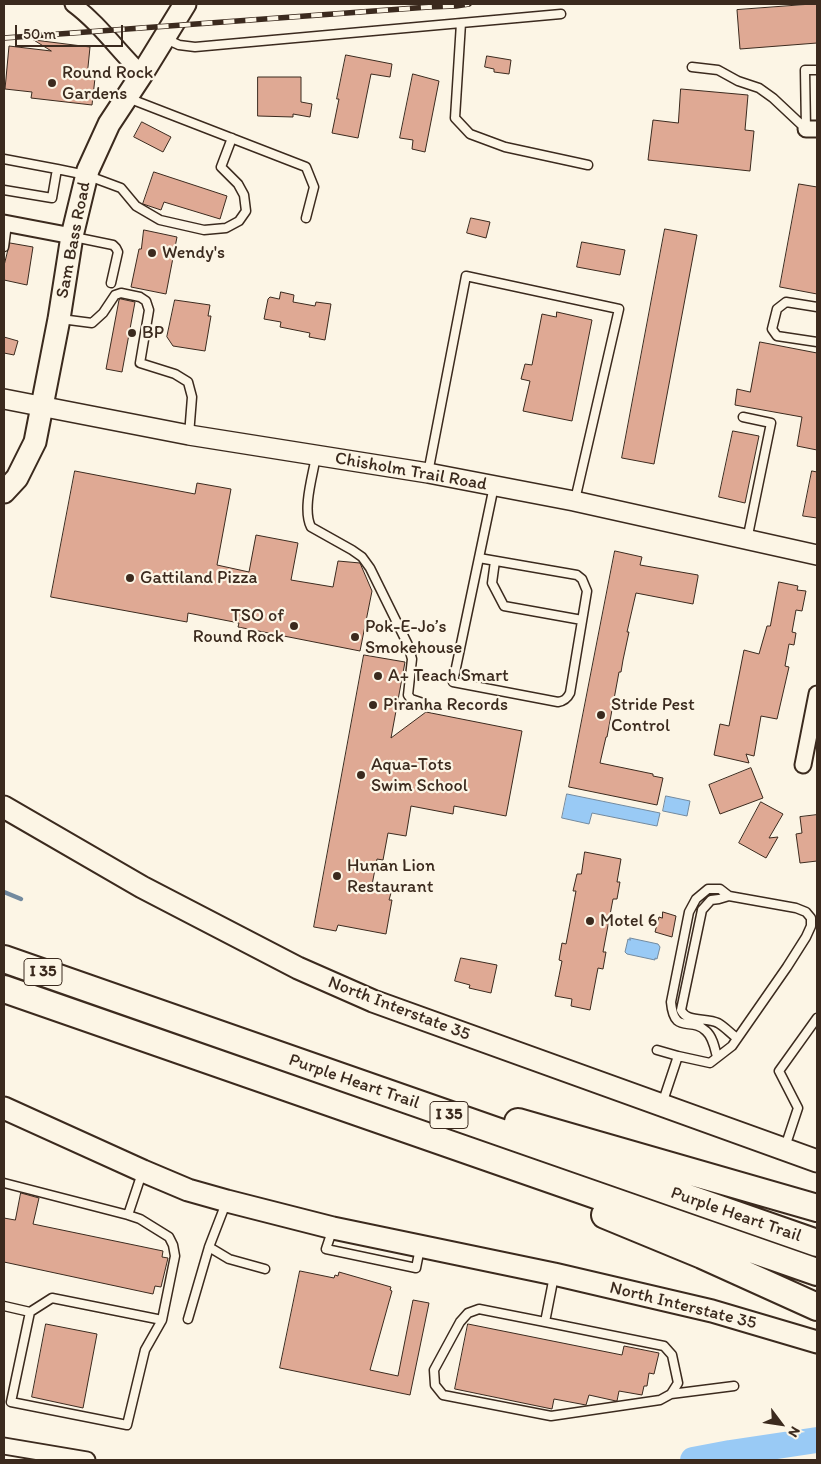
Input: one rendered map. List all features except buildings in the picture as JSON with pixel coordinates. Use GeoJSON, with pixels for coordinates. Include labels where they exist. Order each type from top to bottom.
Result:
{"type":"FeatureCollection","features":[{"type":"Feature","properties":{"kind":"highway","name":"Purple Heart Trail"},"geometry":{"type":"LineString","coordinates":[[4,958],[817,1243]]}},
{"type":"Feature","properties":{"kind":"highway"},"geometry":{"type":"LineString","coordinates":[[82,986],[313,1050],[520,1122],[817,1208]]}},
{"type":"Feature","properties":{"kind":"highway","name":"Purple Heart Trail"},"geometry":{"type":"LineString","coordinates":[[4,989],[194,1057],[817,1272]]}},
{"type":"Feature","properties":{"kind":"highway"},"geometry":{"type":"LineString","coordinates":[[194,1057],[385,1138],[618,1220],[702,1255],[817,1307]]}},
{"type":"Feature","properties":{"kind":"main road","name":"Sam Bass Road"},"geometry":{"type":"LineString","coordinates":[[4,492],[17,478],[35,442],[59,319],[72,236],[86,175],[109,124],[185,4]]}},
{"type":"Feature","properties":{"kind":"main road","name":"North Interstate 35"},"geometry":{"type":"LineString","coordinates":[[4,807],[142,887],[306,972],[415,1017],[817,1161]]}},
{"type":"Feature","properties":{"kind":"main road","name":"North Interstate 35"},"geometry":{"type":"LineString","coordinates":[[4,1108],[188,1190],[333,1228],[554,1274],[712,1312],[817,1342]]}},
{"type":"Feature","properties":{"kind":"street"},"geometry":{"type":"LineString","coordinates":[[73,4],[90,16],[142,74]]}},
{"type":"Feature","properties":{"kind":"street"},"geometry":{"type":"LineString","coordinates":[[5,223],[72,236]]}},
{"type":"Feature","properties":{"kind":"street","name":"Chisholm Trail Road"},"geometry":{"type":"LineString","coordinates":[[4,398],[189,435],[428,473],[574,501],[817,555]]}},
{"type":"Feature","properties":{"kind":"street"},"geometry":{"type":"LineString","coordinates":[[804,765],[817,694]]}},
{"type":"Feature","properties":{"kind":"street"},"geometry":{"type":"LineString","coordinates":[[4,1446],[32,1456],[87,1460]]}},
{"type":"Feature","properties":{"kind":"lane"},"geometry":{"type":"LineString","coordinates":[[164,38],[179,45],[196,47],[561,14]]}},
{"type":"Feature","properties":{"kind":"lane"},"geometry":{"type":"LineString","coordinates":[[461,23],[455,118],[470,134],[505,147],[588,165]]}},
{"type":"Feature","properties":{"kind":"lane"},"geometry":{"type":"LineString","coordinates":[[692,66],[718,70],[738,81],[759,88],[812,129]]}},
{"type":"Feature","properties":{"kind":"lane"},"geometry":{"type":"LineString","coordinates":[[812,129],[805,70],[817,70]]}},
{"type":"Feature","properties":{"kind":"lane"},"geometry":{"type":"LineString","coordinates":[[127,97],[306,167],[314,186],[306,218]]}},
{"type":"Feature","properties":{"kind":"lane"},"geometry":{"type":"LineString","coordinates":[[4,160],[86,175],[121,188],[136,206],[160,220],[204,230],[226,228],[239,221],[246,212],[244,195],[238,184],[222,167],[232,138]]}},
{"type":"Feature","properties":{"kind":"lane"},"geometry":{"type":"LineString","coordinates":[[4,190],[52,198],[57,169]]}},
{"type":"Feature","properties":{"kind":"lane"},"geometry":{"type":"LineString","coordinates":[[4,247],[5,223]]}},
{"type":"Feature","properties":{"kind":"lane"},"geometry":{"type":"LineString","coordinates":[[72,236],[113,245],[116,248],[118,252],[111,284]]}},
{"type":"Feature","properties":{"kind":"lane"},"geometry":{"type":"LineString","coordinates":[[428,473],[466,276],[619,308],[574,501]]}},
{"type":"Feature","properties":{"kind":"lane"},"geometry":{"type":"LineString","coordinates":[[59,319],[92,323],[103,313],[115,295],[121,293],[140,297],[146,301],[149,310],[140,363],[175,374],[188,382],[192,397],[189,435]]}},
{"type":"Feature","properties":{"kind":"lane"},"geometry":{"type":"LineString","coordinates":[[817,307],[786,302],[777,310],[772,329],[777,336],[817,342]]}},
{"type":"Feature","properties":{"kind":"lane"},"geometry":{"type":"LineString","coordinates":[[743,418],[771,423],[747,540]]}},
{"type":"Feature","properties":{"kind":"lane"},"geometry":{"type":"LineString","coordinates":[[316,456],[307,520],[311,526],[362,557],[370,568],[408,644],[412,659],[408,695],[411,699],[424,703]]}},
{"type":"Feature","properties":{"kind":"lane"},"geometry":{"type":"LineString","coordinates":[[479,558],[577,575],[582,579],[587,591],[570,692],[562,702],[453,682],[494,486]]}},
{"type":"Feature","properties":{"kind":"lane"},"geometry":{"type":"LineString","coordinates":[[495,560],[492,583],[504,606],[582,620]]}},
{"type":"Feature","properties":{"kind":"lane"},"geometry":{"type":"LineString","coordinates":[[717,1057],[710,1036],[705,1030],[677,1021],[672,1015],[671,1002],[689,912],[696,899],[708,889],[720,889],[729,896]]}},
{"type":"Feature","properties":{"kind":"lane"},"geometry":{"type":"LineString","coordinates":[[657,1050],[710,1063],[732,1046],[806,937],[811,926],[811,918],[806,912],[796,908],[729,896],[711,900],[702,910],[681,1010],[688,1017],[717,1023],[737,1038]]}},
{"type":"Feature","properties":{"kind":"lane"},"geometry":{"type":"LineString","coordinates":[[784,1149],[798,1108],[779,1071],[817,1018]]}},
{"type":"Feature","properties":{"kind":"lane"},"geometry":{"type":"LineString","coordinates":[[662,1104],[678,1056]]}},
{"type":"Feature","properties":{"kind":"lane"},"geometry":{"type":"LineString","coordinates":[[128,1215],[143,1171]]}},
{"type":"Feature","properties":{"kind":"lane"},"geometry":{"type":"LineString","coordinates":[[4,1183],[140,1219],[169,1237],[173,1244],[175,1256],[162,1320],[145,1350],[127,1425],[7,1401],[30,1312],[52,1298],[162,1320]]}},
{"type":"Feature","properties":{"kind":"lane"},"geometry":{"type":"LineString","coordinates":[[188,1319],[209,1247],[227,1201]]}},
{"type":"Feature","properties":{"kind":"lane"},"geometry":{"type":"LineString","coordinates":[[209,1247],[229,1260],[264,1269]]}},
{"type":"Feature","properties":{"kind":"lane"},"geometry":{"type":"LineString","coordinates":[[545,1322],[554,1274]]}},
{"type":"Feature","properties":{"kind":"lane"},"geometry":{"type":"LineString","coordinates":[[4,1306],[30,1312]]}},
{"type":"Feature","properties":{"kind":"lane"},"geometry":{"type":"LineString","coordinates":[[671,1394],[678,1383],[672,1355],[664,1346],[478,1309],[468,1314],[460,1322],[434,1370],[435,1385],[443,1396],[552,1416],[660,1400],[671,1394],[734,1386]]}},
{"type":"Feature","properties":{"kind":"water"},"geometry":{"type":"Polygon","coordinates":[[[567,794],[660,813],[657,826],[592,813],[589,824],[562,818],[567,794]]]}},
{"type":"Feature","properties":{"kind":"water"},"geometry":{"type":"Polygon","coordinates":[[[666,796],[690,801],[687,816],[663,811],[666,796]]]}},
{"type":"Feature","properties":{"kind":"water"},"geometry":{"type":"Polygon","coordinates":[[[630,938],[658,944],[660,947],[657,959],[627,954],[625,952],[628,939],[630,940],[630,938]]]}},
{"type":"Feature","properties":{"kind":"waterway"},"geometry":{"type":"LineString","coordinates":[[4,892],[21,899]]}},
{"type":"Feature","properties":{"kind":"waterway"},"geometry":{"type":"LineString","coordinates":[[693,1460],[817,1440]]}},
{"type":"Feature","properties":{"kind":"railway"},"geometry":{"type":"LineString","coordinates":[[4,38],[469,4]]}},
{"type":"Feature","properties":{"kind":"place","name":"Round Rock Gardens"},"geometry":{"type":"Point","coordinates":[52,83]}},
{"type":"Feature","properties":{"kind":"place","name":"Wendy's"},"geometry":{"type":"Point","coordinates":[152,253]}},
{"type":"Feature","properties":{"kind":"place","name":"BP"},"geometry":{"type":"Point","coordinates":[132,333]}},
{"type":"Feature","properties":{"kind":"place","name":"Gattiland Pizza"},"geometry":{"type":"Point","coordinates":[130,578]}},
{"type":"Feature","properties":{"kind":"place","name":"TSO of Round Rock"},"geometry":{"type":"Point","coordinates":[294,626]}},
{"type":"Feature","properties":{"kind":"place","name":"Pok-E-Jo’s Smokehouse"},"geometry":{"type":"Point","coordinates":[355,637]}},
{"type":"Feature","properties":{"kind":"place","name":"A+ Teach Smart"},"geometry":{"type":"Point","coordinates":[378,676]}},
{"type":"Feature","properties":{"kind":"place","name":"Piranha Records"},"geometry":{"type":"Point","coordinates":[373,705]}},
{"type":"Feature","properties":{"kind":"place","name":"Stride Pest Control"},"geometry":{"type":"Point","coordinates":[601,715]}},
{"type":"Feature","properties":{"kind":"place","name":"Aqua-Tots Swim School"},"geometry":{"type":"Point","coordinates":[361,775]}},
{"type":"Feature","properties":{"kind":"place","name":"Hunan Lion Restaurant"},"geometry":{"type":"Point","coordinates":[337,876]}},
{"type":"Feature","properties":{"kind":"place","name":"Motel 6"},"geometry":{"type":"Point","coordinates":[590,921]}}]}
